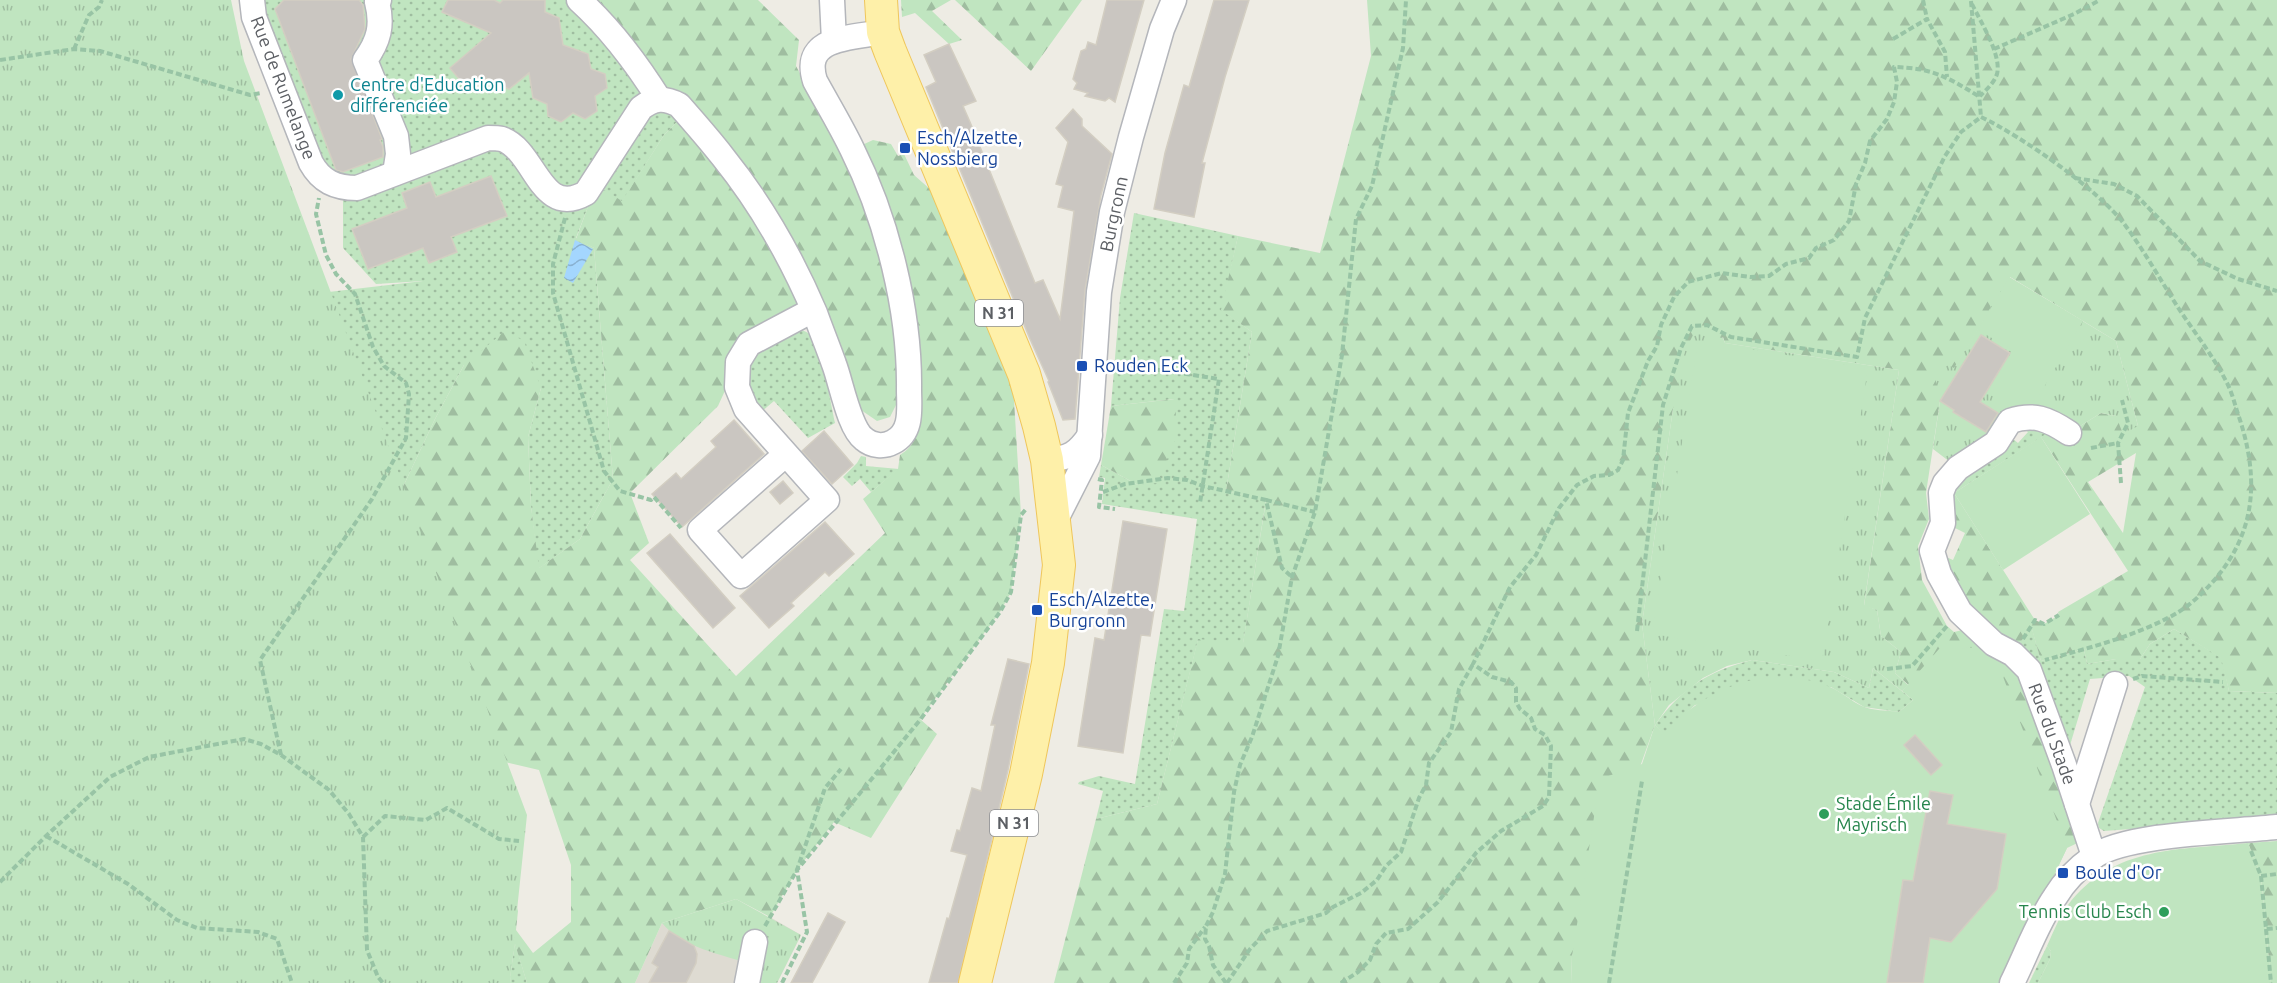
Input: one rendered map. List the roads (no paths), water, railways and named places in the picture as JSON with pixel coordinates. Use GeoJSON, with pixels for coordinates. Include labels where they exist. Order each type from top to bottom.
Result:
{"type":"FeatureCollection","features":[{"type":"Feature","properties":{"kind":"main road","name":"N 31"},"geometry":{"type":"LineString","coordinates":[[881,0],[883,32],[1024,374],[1040,426],[1048,467],[1045,512],[1059,565],[1048,663],[1026,774],[975,983]]}},
{"type":"Feature","properties":{"kind":"street","name":"Rue de Rumelange"},"geometry":{"type":"LineString","coordinates":[[252,0],[254,17],[310,163],[323,179],[344,188],[357,188],[488,138],[501,139],[513,146],[552,195],[564,200],[576,199],[586,193],[641,108],[659,99]]}},
{"type":"Feature","properties":{"kind":"street"},"geometry":{"type":"LineString","coordinates":[[379,0],[377,2],[381,17],[380,33],[375,47],[365,60],[396,136],[398,154],[395,173]]}},
{"type":"Feature","properties":{"kind":"street"},"geometry":{"type":"LineString","coordinates":[[579,0],[644,74],[659,99],[670,100],[679,105],[724,158],[758,207],[782,247],[813,310],[834,363],[855,429],[862,439],[874,445],[887,445],[899,439],[906,431],[909,419],[909,374],[898,279],[873,198],[853,149],[815,81],[811,69],[814,56],[822,46],[834,41],[883,32]]}},
{"type":"Feature","properties":{"kind":"street"},"geometry":{"type":"LineString","coordinates":[[832,0],[834,41]]}},
{"type":"Feature","properties":{"kind":"street","name":"Burgronn"},"geometry":{"type":"LineString","coordinates":[[1045,512],[1088,476],[1099,292],[1112,212],[1162,29],[1174,0]]}},
{"type":"Feature","properties":{"kind":"street"},"geometry":{"type":"LineString","coordinates":[[786,454],[700,530],[741,576],[837,497],[786,454],[746,409],[737,387],[738,362],[749,344],[813,310]]}},
{"type":"Feature","properties":{"kind":"street","name":"Rue du Stade"},"geometry":{"type":"LineString","coordinates":[[2069,434],[2043,419],[2025,416],[2010,421],[1996,443],[1958,468],[1945,483],[1941,493],[1943,523],[1932,551],[1939,574],[1960,612],[1994,644],[2013,654],[2030,670],[2094,856]]}},
{"type":"Feature","properties":{"kind":"street"},"geometry":{"type":"LineString","coordinates":[[1048,467],[1080,450],[1090,435]]}},
{"type":"Feature","properties":{"kind":"street"},"geometry":{"type":"LineString","coordinates":[[1048,467],[1088,476]]}},
{"type":"Feature","properties":{"kind":"street"},"geometry":{"type":"LineString","coordinates":[[2077,804],[2115,684]]}},
{"type":"Feature","properties":{"kind":"street"},"geometry":{"type":"LineString","coordinates":[[2012,983],[2055,897],[2074,874],[2094,856],[2121,844],[2151,839],[2277,827]]}},
{"type":"Feature","properties":{"kind":"street"},"geometry":{"type":"LineString","coordinates":[[747,983],[755,942]]}},
{"type":"Feature","properties":{"kind":"water"},"geometry":{"type":"Polygon","coordinates":[[[575,240],[593,249],[573,283],[564,278],[575,240]]]}},
{"type":"Feature","properties":{"kind":"place","name":"Centre d'Education différenciée"},"geometry":{"type":"Point","coordinates":[338,95]}},
{"type":"Feature","properties":{"kind":"place","name":"Esch/Alzette, Nossbierg"},"geometry":{"type":"Point","coordinates":[905,148]}},
{"type":"Feature","properties":{"kind":"place","name":"Rouden Eck"},"geometry":{"type":"Point","coordinates":[1082,366]}},
{"type":"Feature","properties":{"kind":"place","name":"Esch/Alzette, Burgronn"},"geometry":{"type":"Point","coordinates":[1037,610]}},
{"type":"Feature","properties":{"kind":"place","name":"Stade Émile Mayrisch"},"geometry":{"type":"Point","coordinates":[1824,814]}},
{"type":"Feature","properties":{"kind":"place","name":"Boule d'Or"},"geometry":{"type":"Point","coordinates":[2063,873]}},
{"type":"Feature","properties":{"kind":"place","name":"Tennis Club Esch"},"geometry":{"type":"Point","coordinates":[2164,912]}}]}
